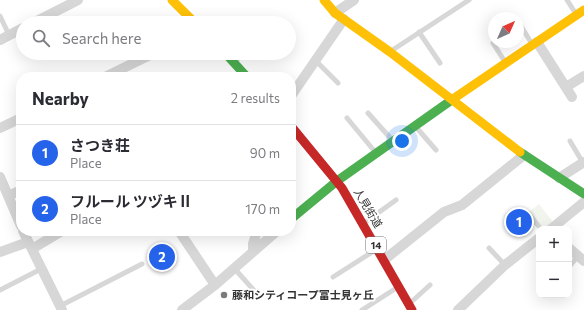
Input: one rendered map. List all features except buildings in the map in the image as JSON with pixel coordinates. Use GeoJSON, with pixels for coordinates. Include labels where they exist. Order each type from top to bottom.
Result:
{"type":"FeatureCollection","features":[{"type":"Feature","properties":{"kind":"street"},"geometry":{"type":"LineString","coordinates":[[44,16],[63,3],[78,0]]}},
{"type":"Feature","properties":{"kind":"street"},"geometry":{"type":"LineString","coordinates":[[172,0],[188,16]]}},
{"type":"Feature","properties":{"kind":"street"},"geometry":{"type":"LineString","coordinates":[[324,0],[335,13],[454,100],[524,155],[584,194]]}},
{"type":"Feature","properties":{"kind":"street"},"geometry":{"type":"LineString","coordinates":[[335,13],[354,0]]}},
{"type":"Feature","properties":{"kind":"street"},"geometry":{"type":"LineString","coordinates":[[296,215],[337,181],[505,63],[580,13]]}},
{"type":"Feature","properties":{"kind":"street"},"geometry":{"type":"LineString","coordinates":[[296,88],[344,19]]}},
{"type":"Feature","properties":{"kind":"street"},"geometry":{"type":"LineString","coordinates":[[4,37],[16,31]]}},
{"type":"Feature","properties":{"kind":"street"},"geometry":{"type":"LineString","coordinates":[[535,43],[572,97]]}},
{"type":"Feature","properties":{"kind":"street"},"geometry":{"type":"LineString","coordinates":[[115,72],[140,60]]}},
{"type":"Feature","properties":{"kind":"street"},"geometry":{"type":"LineString","coordinates":[[234,62],[243,72]]}},
{"type":"Feature","properties":{"kind":"street"},"geometry":{"type":"LineString","coordinates":[[566,87],[584,76]]}},
{"type":"Feature","properties":{"kind":"street"},"geometry":{"type":"LineString","coordinates":[[0,128],[16,120]]}},
{"type":"Feature","properties":{"kind":"street","name":"人見街道"},"geometry":{"type":"LineString","coordinates":[[296,132],[337,181],[363,223],[411,308]]}},
{"type":"Feature","properties":{"kind":"street"},"geometry":{"type":"LineString","coordinates":[[384,260],[444,212],[462,205],[524,155]]}},
{"type":"Feature","properties":{"kind":"street"},"geometry":{"type":"LineString","coordinates":[[559,178],[583,163]]}},
{"type":"Feature","properties":{"kind":"street"},"geometry":{"type":"LineString","coordinates":[[0,177],[16,214]]}},
{"type":"Feature","properties":{"kind":"street"},"geometry":{"type":"LineString","coordinates":[[8,196],[16,192]]}},
{"type":"Feature","properties":{"kind":"street"},"geometry":{"type":"LineString","coordinates":[[555,226],[584,202]]}},
{"type":"Feature","properties":{"kind":"street"},"geometry":{"type":"LineString","coordinates":[[25,236],[59,309]]}},
{"type":"Feature","properties":{"kind":"street"},"geometry":{"type":"LineString","coordinates":[[0,252],[30,246],[51,236]]}},
{"type":"Feature","properties":{"kind":"street"},"geometry":{"type":"LineString","coordinates":[[182,236],[215,285]]}},
{"type":"Feature","properties":{"kind":"street"},"geometry":{"type":"LineString","coordinates":[[253,251],[252,244],[255,236]]}},
{"type":"Feature","properties":{"kind":"street"},"geometry":{"type":"LineString","coordinates":[[182,310],[215,285],[271,236]]}},
{"type":"Feature","properties":{"kind":"street"},"geometry":{"type":"LineString","coordinates":[[458,310],[505,265],[536,240]]}},
{"type":"Feature","properties":{"kind":"street"},"geometry":{"type":"LineString","coordinates":[[572,251],[581,259]]}},
{"type":"Feature","properties":{"kind":"lane"},"geometry":{"type":"LineString","coordinates":[[390,52],[469,0]]}},
{"type":"Feature","properties":{"kind":"lane"},"geometry":{"type":"LineString","coordinates":[[567,0],[580,13]]}},
{"type":"Feature","properties":{"kind":"lane"},"geometry":{"type":"LineString","coordinates":[[0,16],[4,37]]}},
{"type":"Feature","properties":{"kind":"lane"},"geometry":{"type":"LineString","coordinates":[[524,30],[535,43]]}},
{"type":"Feature","properties":{"kind":"lane"},"geometry":{"type":"LineString","coordinates":[[419,32],[440,64]]}},
{"type":"Feature","properties":{"kind":"lane"},"geometry":{"type":"LineString","coordinates":[[496,48],[505,63]]}},
{"type":"Feature","properties":{"kind":"lane"},"geometry":{"type":"LineString","coordinates":[[315,60],[338,83]]}},
{"type":"Feature","properties":{"kind":"lane"},"geometry":{"type":"LineString","coordinates":[[368,113],[394,142]]}},
{"type":"Feature","properties":{"kind":"lane"},"geometry":{"type":"LineString","coordinates":[[347,118],[377,154]]}},
{"type":"Feature","properties":{"kind":"lane"},"geometry":{"type":"LineString","coordinates":[[415,127],[436,150]]}},
{"type":"Feature","properties":{"kind":"lane"},"geometry":{"type":"LineString","coordinates":[[570,141],[583,163]]}},
{"type":"Feature","properties":{"kind":"lane"},"geometry":{"type":"LineString","coordinates":[[363,223],[396,200]]}},
{"type":"Feature","properties":{"kind":"lane"},"geometry":{"type":"LineString","coordinates":[[528,214],[538,226]]}},
{"type":"Feature","properties":{"kind":"lane"},"geometry":{"type":"LineString","coordinates":[[489,248],[505,265]]}},
{"type":"Feature","properties":{"kind":"lane"},"geometry":{"type":"LineString","coordinates":[[333,277],[378,249]]}},
{"type":"Feature","properties":{"kind":"lane"},"geometry":{"type":"LineString","coordinates":[[572,265],[581,259]]}},
{"type":"Feature","properties":{"kind":"lane"},"geometry":{"type":"LineString","coordinates":[[59,309],[142,264]]}},
{"type":"Feature","properties":{"kind":"lane"},"geometry":{"type":"LineString","coordinates":[[0,290],[41,268]]}},
{"type":"Feature","properties":{"kind":"lane"},"geometry":{"type":"LineString","coordinates":[[234,268],[259,296]]}},
{"type":"Feature","properties":{"kind":"lane"},"geometry":{"type":"LineString","coordinates":[[411,308],[430,285]]}},
{"type":"Feature","properties":{"kind":"lane"},"geometry":{"type":"LineString","coordinates":[[362,310],[399,286]]}},
{"type":"Feature","properties":{"kind":"shaded area"},"geometry":{"type":"Polygon","coordinates":[[[539,204],[553,222],[548,226],[540,226],[529,212],[539,204]]]}},
{"type":"Feature","properties":{"kind":"traffic: fast"},"geometry":{"type":"LineString","coordinates":[[231,60],[242,72]]}},
{"type":"Feature","properties":{"kind":"traffic: fast"},"geometry":{"type":"LineString","coordinates":[[296,215],[337,181],[453,99]]}},
{"type":"Feature","properties":{"kind":"traffic: fast"},"geometry":{"type":"LineString","coordinates":[[520,152],[584,194]]}},
{"type":"Feature","properties":{"kind":"traffic: slow"},"geometry":{"type":"LineString","coordinates":[[172,0],[188,16]]}},
{"type":"Feature","properties":{"kind":"traffic: slow"},"geometry":{"type":"LineString","coordinates":[[324,0],[335,13],[390,52],[520,152]]}},
{"type":"Feature","properties":{"kind":"traffic: slow"},"geometry":{"type":"LineString","coordinates":[[453,99],[584,10]]}},
{"type":"Feature","properties":{"kind":"traffic: jam"},"geometry":{"type":"LineString","coordinates":[[296,132],[342,188],[412,310]]}},
{"type":"Feature","properties":{"kind":"place","name":"さつき荘"},"geometry":{"type":"Point","coordinates":[519,222]}},
{"type":"Feature","properties":{"kind":"place","name":"フルール ツヅキⅡ"},"geometry":{"type":"Point","coordinates":[162,257]}},
{"type":"Feature","properties":{"kind":"place","name":"藤和シティコープ富士見ヶ丘"},"geometry":{"type":"Point","coordinates":[224,295]}}]}
